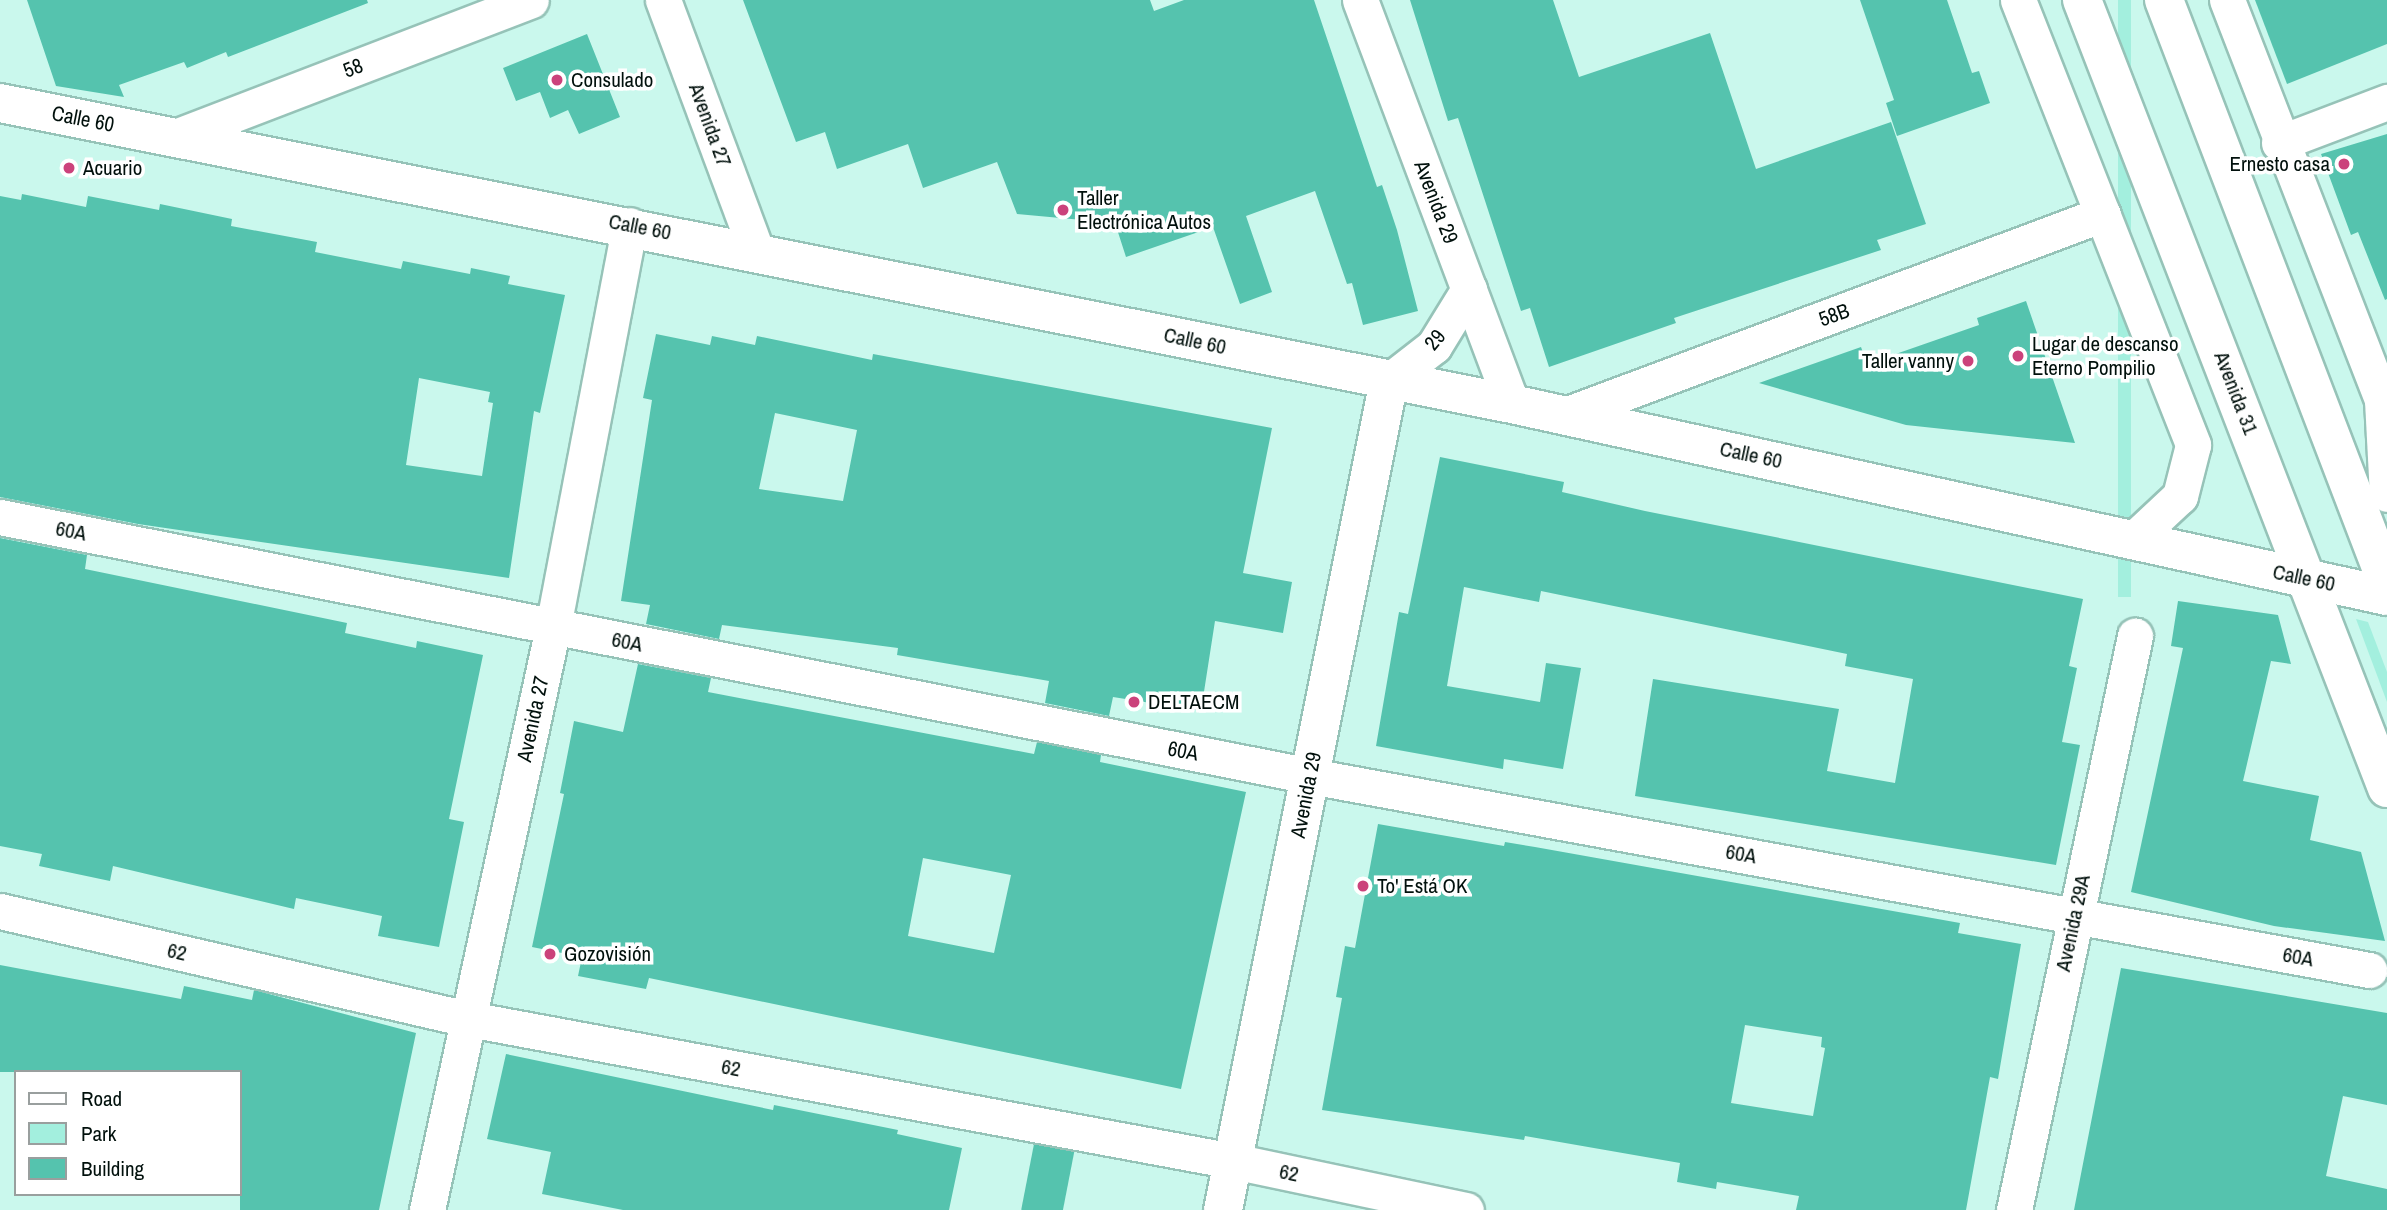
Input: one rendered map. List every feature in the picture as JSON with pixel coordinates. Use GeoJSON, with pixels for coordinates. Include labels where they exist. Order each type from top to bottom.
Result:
{"type":"FeatureCollection","features":[{"type":"Feature","properties":{"kind":"street","name":"58"},"geometry":{"type":"LineString","coordinates":[[175,137],[531,0]]}},
{"type":"Feature","properties":{"kind":"street","name":"Avenida 27"},"geometry":{"type":"LineString","coordinates":[[663,0],[756,250]]}},
{"type":"Feature","properties":{"kind":"street","name":"Avenida 29"},"geometry":{"type":"LineString","coordinates":[[1360,0],[1512,404]]}},
{"type":"Feature","properties":{"kind":"street"},"geometry":{"type":"LineString","coordinates":[[2018,0],[2193,444],[2180,496],[2134,539]]}},
{"type":"Feature","properties":{"kind":"street","name":"Avenida 31"},"geometry":{"type":"LineString","coordinates":[[2082,0],[2309,579],[2387,788]]}},
{"type":"Feature","properties":{"kind":"street"},"geometry":{"type":"LineString","coordinates":[[2164,0],[2387,583]]}},
{"type":"Feature","properties":{"kind":"street"},"geometry":{"type":"LineString","coordinates":[[2227,0],[2279,144],[2382,400],[2387,494]]}},
{"type":"Feature","properties":{"kind":"street"},"geometry":{"type":"LineString","coordinates":[[2279,144],[2387,102]]}},
{"type":"Feature","properties":{"kind":"street","name":"Calle 60"},"geometry":{"type":"LineString","coordinates":[[0,103],[631,225],[1512,404],[2387,596]]}},
{"type":"Feature","properties":{"kind":"street","name":"58B"},"geometry":{"type":"LineString","coordinates":[[1565,415],[2103,214]]}},
{"type":"Feature","properties":{"kind":"street","name":"Avenida 27"},"geometry":{"type":"LineString","coordinates":[[427,1210],[553,627],[631,225]]}},
{"type":"Feature","properties":{"kind":"street","name":"29"},"geometry":{"type":"LineString","coordinates":[[1389,381],[1434,346],[1469,289]]}},
{"type":"Feature","properties":{"kind":"street","name":"Avenida 29"},"geometry":{"type":"LineString","coordinates":[[1223,1210],[1389,381]]}},
{"type":"Feature","properties":{"kind":"street","name":"60A"},"geometry":{"type":"LineString","coordinates":[[0,517],[1310,776],[2369,970]]}},
{"type":"Feature","properties":{"kind":"street","name":"Avenida 29A"},"geometry":{"type":"LineString","coordinates":[[2014,1210],[2074,915],[2135,636]]}},
{"type":"Feature","properties":{"kind":"street","name":"62"},"geometry":{"type":"LineString","coordinates":[[0,911],[469,1019],[1233,1161],[1466,1210]]}},
{"type":"Feature","properties":{"kind":"green space"},"geometry":{"type":"Polygon","coordinates":[[[2118,0],[2131,0],[2131,597],[2118,597],[2118,0]]]}},
{"type":"Feature","properties":{"kind":"green space"},"geometry":{"type":"Polygon","coordinates":[[[2356,619],[2368,622],[2387,672],[2387,702],[2356,619]]]}},
{"type":"Feature","properties":{"kind":"building"},"geometry":{"type":"Polygon","coordinates":[[[27,0],[367,0],[368,3],[228,57],[226,52],[187,68],[184,62],[119,85],[124,97],[56,86],[27,0]]]}},
{"type":"Feature","properties":{"kind":"building"},"geometry":{"type":"Polygon","coordinates":[[[743,0],[1150,0],[1154,11],[1184,0],[1314,0],[1377,187],[1382,185],[1418,311],[1363,325],[1352,283],[1347,284],[1315,191],[1246,216],[1272,292],[1240,304],[1213,227],[1126,257],[1115,223],[1017,214],[997,162],[923,188],[908,144],[837,169],[825,132],[796,142],[743,0]]]}},
{"type":"Feature","properties":{"kind":"building"},"geometry":{"type":"Polygon","coordinates":[[[1410,0],[1553,0],[1579,77],[1710,33],[1756,169],[1891,122],[1926,224],[1877,240],[1881,250],[1674,318],[1676,323],[1549,367],[1530,308],[1521,311],[1458,118],[1448,121],[1410,0]]]}},
{"type":"Feature","properties":{"kind":"building"},"geometry":{"type":"Polygon","coordinates":[[[1860,0],[1947,0],[1972,73],[1979,71],[1990,103],[1897,136],[1886,103],[1894,100],[1860,0]]]}},
{"type":"Feature","properties":{"kind":"building"},"geometry":{"type":"Polygon","coordinates":[[[2255,0],[2387,0],[2387,44],[2287,84],[2255,0]]]}},
{"type":"Feature","properties":{"kind":"building","name":"Consulado"},"geometry":{"type":"Polygon","coordinates":[[[587,34],[620,117],[579,134],[568,110],[550,118],[540,92],[516,101],[503,68],[587,34]]]}},
{"type":"Feature","properties":{"kind":"building"},"geometry":{"type":"Polygon","coordinates":[[[2387,134],[2385,300],[2358,232],[2351,235],[2321,154],[2387,134]]]}},
{"type":"Feature","properties":{"kind":"building"},"geometry":{"type":"Polygon","coordinates":[[[22,194],[86,207],[88,196],[159,210],[160,204],[232,219],[231,226],[317,242],[315,252],[401,269],[403,261],[470,274],[471,268],[510,276],[508,284],[565,295],[540,413],[534,411],[509,578],[138,524],[0,497],[0,196],[21,200],[22,194]],[[419,378],[406,465],[482,476],[493,403],[488,402],[490,392],[419,378]]]}},
{"type":"Feature","properties":{"kind":"building"},"geometry":{"type":"Polygon","coordinates":[[[2026,301],[2075,443],[1906,425],[1759,383],[1861,347],[1867,364],[1979,325],[1977,318],[2026,301]]]}},
{"type":"Feature","properties":{"kind":"building"},"geometry":{"type":"Polygon","coordinates":[[[656,334],[710,345],[712,336],[755,345],[757,336],[872,360],[873,354],[1272,428],[1243,573],[1292,582],[1283,633],[1215,621],[1201,711],[1113,697],[1109,716],[1045,703],[1049,681],[897,655],[898,648],[722,625],[719,639],[646,624],[650,605],[621,601],[652,400],[643,398],[656,334]],[[775,413],[759,489],[843,501],[857,430],[775,413]]]}},
{"type":"Feature","properties":{"kind":"building"},"geometry":{"type":"Polygon","coordinates":[[[1440,457],[1564,482],[1562,492],[1645,511],[2083,599],[2069,666],[2077,668],[2062,742],[2080,745],[2056,865],[1635,796],[1653,679],[1839,709],[1827,771],[1895,783],[1913,679],[1845,666],[1847,654],[1541,591],[1539,602],[1464,587],[1447,686],[1540,702],[1546,663],[1581,668],[1563,769],[1504,759],[1503,769],[1376,746],[1399,612],[1408,614],[1440,457]]]}},
{"type":"Feature","properties":{"kind":"building"},"geometry":{"type":"Polygon","coordinates":[[[0,538],[87,555],[85,569],[347,623],[345,633],[416,648],[417,641],[483,655],[449,819],[464,822],[439,947],[378,936],[382,916],[296,898],[294,909],[113,866],[110,881],[39,866],[42,854],[0,846],[0,538]]]}},
{"type":"Feature","properties":{"kind":"building"},"geometry":{"type":"Polygon","coordinates":[[[2178,601],[2278,615],[2291,664],[2271,661],[2243,781],[2319,796],[2310,840],[2361,852],[2385,941],[2274,926],[2131,892],[2183,648],[2171,646],[2178,601]]]}},
{"type":"Feature","properties":{"kind":"building"},"geometry":{"type":"Polygon","coordinates":[[[638,664],[711,678],[708,692],[1034,754],[1037,742],[1101,755],[1100,762],[1246,792],[1181,1089],[649,978],[646,989],[578,976],[582,957],[532,947],[564,794],[560,793],[574,721],[623,732],[638,664]],[[923,858],[908,936],[994,953],[1011,875],[923,858]]]}},
{"type":"Feature","properties":{"kind":"building"},"geometry":{"type":"Polygon","coordinates":[[[1378,824],[1504,846],[1505,842],[1535,847],[1960,923],[1958,933],[2021,944],[1998,1079],[1990,1077],[1966,1210],[1796,1210],[1799,1196],[1717,1182],[1716,1189],[1677,1182],[1680,1163],[1525,1136],[1524,1140],[1322,1110],[1342,998],[1336,997],[1345,946],[1355,948],[1378,824]],[[1745,1025],[1731,1103],[1813,1116],[1825,1048],[1821,1047],[1822,1037],[1745,1025]]]}},
{"type":"Feature","properties":{"kind":"building"},"geometry":{"type":"Polygon","coordinates":[[[0,965],[181,999],[184,986],[252,1000],[254,990],[416,1033],[379,1210],[240,1210],[242,1070],[0,1072],[0,965]]]}},
{"type":"Feature","properties":{"kind":"building"},"geometry":{"type":"Polygon","coordinates":[[[2121,968],[2387,1013],[2387,1105],[2343,1096],[2326,1176],[2387,1189],[2387,1210],[2074,1210],[2121,968]]]}},
{"type":"Feature","properties":{"kind":"building"},"geometry":{"type":"Polygon","coordinates":[[[506,1054],[773,1110],[774,1105],[898,1130],[897,1134],[962,1148],[949,1210],[623,1210],[542,1194],[551,1152],[487,1139],[506,1054]]]}},
{"type":"Feature","properties":{"kind":"building"},"geometry":{"type":"Polygon","coordinates":[[[1034,1144],[1074,1152],[1063,1210],[1021,1210],[1034,1144]]]}},
{"type":"Feature","properties":{"kind":"place","name":"Consulado"},"geometry":{"type":"Point","coordinates":[557,80]}},
{"type":"Feature","properties":{"kind":"place","name":"Ernesto casa"},"geometry":{"type":"Point","coordinates":[2344,164]}},
{"type":"Feature","properties":{"kind":"place","name":"Acuario"},"geometry":{"type":"Point","coordinates":[69,168]}},
{"type":"Feature","properties":{"kind":"place","name":"Taller Electrónica Autos"},"geometry":{"type":"Point","coordinates":[1063,210]}},
{"type":"Feature","properties":{"kind":"place","name":"Lugar de descanso Eterno Pompilio"},"geometry":{"type":"Point","coordinates":[2018,356]}},
{"type":"Feature","properties":{"kind":"place","name":"Taller vanny"},"geometry":{"type":"Point","coordinates":[1968,361]}},
{"type":"Feature","properties":{"kind":"place","name":"DELTAECM"},"geometry":{"type":"Point","coordinates":[1134,702]}},
{"type":"Feature","properties":{"kind":"place","name":"To' Está OK"},"geometry":{"type":"Point","coordinates":[1363,886]}},
{"type":"Feature","properties":{"kind":"place","name":"Gozovisión"},"geometry":{"type":"Point","coordinates":[550,954]}}]}
